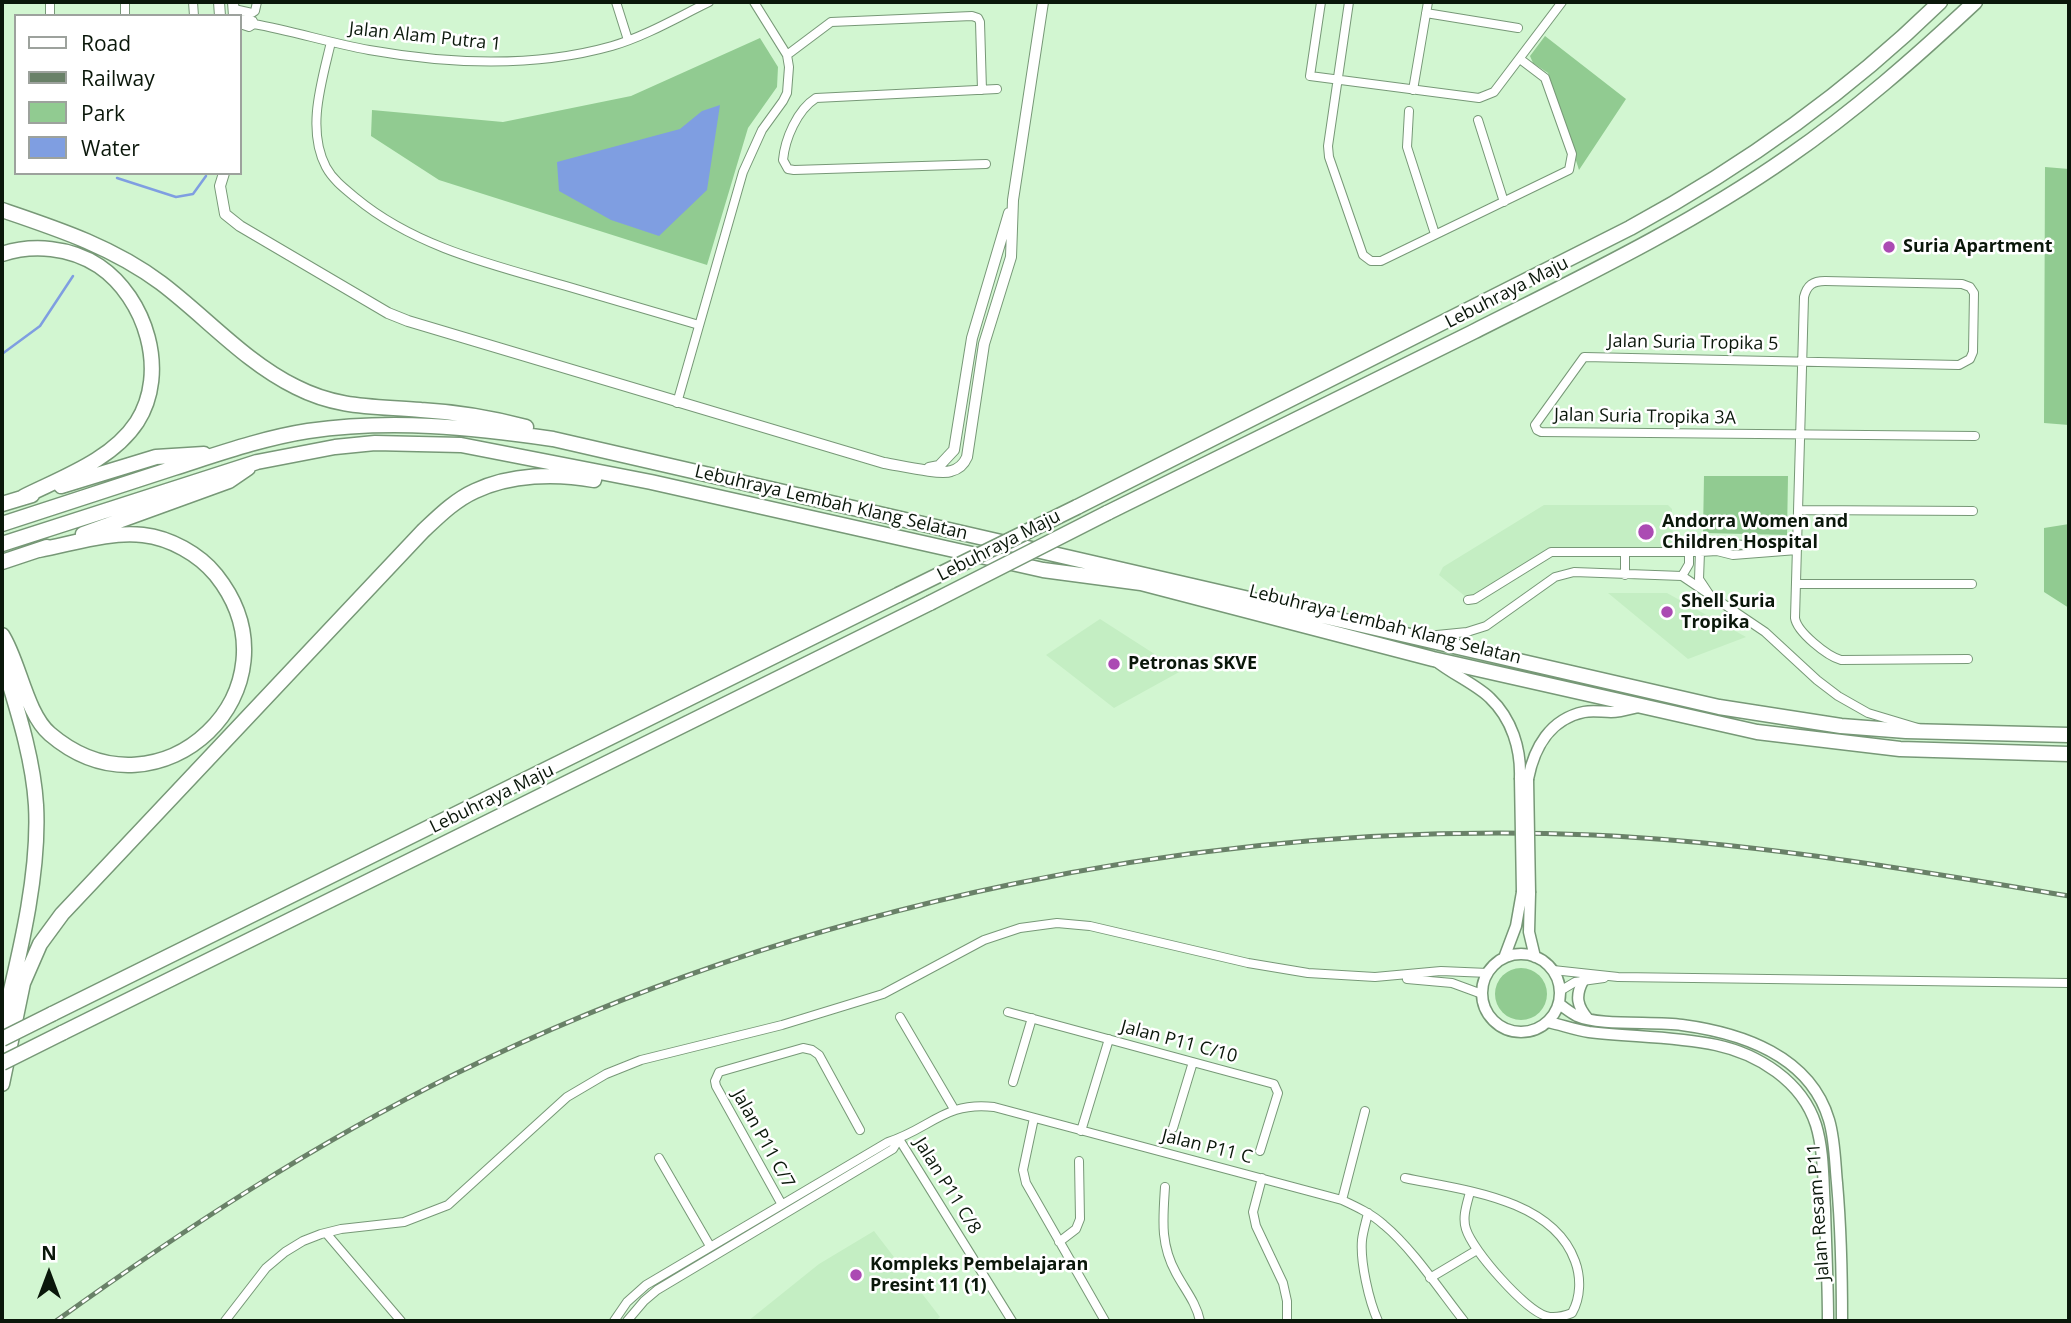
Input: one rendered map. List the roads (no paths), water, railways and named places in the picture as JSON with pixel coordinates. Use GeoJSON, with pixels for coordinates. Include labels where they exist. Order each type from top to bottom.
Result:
{"type":"FeatureCollection","features":[{"type":"Feature","properties":{"kind":"highway","name":"Lebuhraya Maju"},"geometry":{"type":"LineString","coordinates":[[2,1039],[1077,508],[1630,228],[1680,201],[1813,110],[1940,2]]}},
{"type":"Feature","properties":{"kind":"highway","name":"Lebuhraya Maju"},"geometry":{"type":"LineString","coordinates":[[2,1063],[930,603],[1677,227],[1788,158],[1840,119],[1889,80],[1975,2]]}},
{"type":"Feature","properties":{"kind":"highway"},"geometry":{"type":"LineString","coordinates":[[2,210],[76,235],[119,255],[160,283],[272,374],[318,397],[357,407],[422,410],[494,419],[533,428],[552,439]]}},
{"type":"Feature","properties":{"kind":"highway"},"geometry":{"type":"LineString","coordinates":[[2,254],[17,249],[48,248],[75,254],[99,266],[123,288],[136,309],[151,351],[152,374],[146,401],[138,421],[116,447],[23,497]]}},
{"type":"Feature","properties":{"kind":"highway","name":"Lebuhraya Lembah Klang Selatan"},"geometry":{"type":"LineString","coordinates":[[2,524],[216,455],[307,431],[374,424],[461,427],[552,439],[1730,709],[1841,726],[1924,732],[2069,735]]}},
{"type":"Feature","properties":{"kind":"highway","name":"Lebuhraya Lembah Klang Selatan"},"geometry":{"type":"LineString","coordinates":[[2,544],[257,462],[335,447],[394,442],[436,443],[490,449],[651,482],[1043,570],[1141,583],[1433,659],[1757,732],[1838,743],[1926,750],[2069,754]]}},
{"type":"Feature","properties":{"kind":"highway"},"geometry":{"type":"LineString","coordinates":[[2,504],[156,457],[216,455]]}},
{"type":"Feature","properties":{"kind":"highway"},"geometry":{"type":"LineString","coordinates":[[2,562],[229,481],[257,462]]}},
{"type":"Feature","properties":{"kind":"highway"},"geometry":{"type":"LineString","coordinates":[[2,1084],[23,983],[40,944],[62,914],[446,510],[475,491],[507,481],[565,475],[620,484],[651,482]]}},
{"type":"Feature","properties":{"kind":"highway"},"geometry":{"type":"LineString","coordinates":[[2,635],[29,702],[47,733],[77,754],[112,765],[136,766],[165,760],[202,739],[212,730],[232,701],[241,678],[243,631],[237,610],[226,588],[210,568],[196,557],[180,547],[144,535],[103,537],[38,550]]}},
{"type":"Feature","properties":{"kind":"highway"},"geometry":{"type":"LineString","coordinates":[[2,659],[27,754],[36,804],[34,866],[2,1028]]}},
{"type":"Feature","properties":{"kind":"main road"},"geometry":{"type":"LineString","coordinates":[[1433,659],[1491,698],[1511,726],[1517,742],[1524,779],[1529,932],[1535,957]]}},
{"type":"Feature","properties":{"kind":"main road"},"geometry":{"type":"LineString","coordinates":[[1524,779],[1535,750],[1563,720],[1583,712],[1612,712],[1641,706]]}},
{"type":"Feature","properties":{"kind":"main road"},"geometry":{"type":"LineString","coordinates":[[1504,958],[1526,893]]}},
{"type":"Feature","properties":{"kind":"main road"},"geometry":{"type":"LineString","coordinates":[[1519,954],[1535,957],[1553,970],[1560,991],[1559,1004],[1548,1022],[1528,1032],[1506,1029],[1489,1015],[1482,994],[1488,972],[1504,958],[1519,954]]}},
{"type":"Feature","properties":{"kind":"main road"},"geometry":{"type":"LineString","coordinates":[[1583,981],[1578,992],[1578,1002],[1588,1019]]}},
{"type":"Feature","properties":{"kind":"main road","name":"Jalan Resam P11"},"geometry":{"type":"LineString","coordinates":[[1559,1004],[1588,1019],[1680,1025],[1740,1037],[1780,1056],[1808,1083],[1829,1118],[1832,1136],[1839,1211],[1842,1321]]}},
{"type":"Feature","properties":{"kind":"main road","name":"Jalan Resam P11"},"geometry":{"type":"LineString","coordinates":[[1548,1022],[1588,1031],[1678,1038],[1717,1045],[1754,1058],[1785,1079],[1807,1107],[1819,1139],[1823,1174],[1828,1321]]}},
{"type":"Feature","properties":{"kind":"street"},"geometry":{"type":"LineString","coordinates":[[235,11],[252,13],[257,2]]}},
{"type":"Feature","properties":{"kind":"street"},"geometry":{"type":"LineString","coordinates":[[616,2],[628,40]]}},
{"type":"Feature","properties":{"kind":"street","name":"Jalan Alam Putra 1"},"geometry":{"type":"LineString","coordinates":[[254,24],[384,52],[491,63],[512,62],[590,51],[628,40],[709,2]]}},
{"type":"Feature","properties":{"kind":"street"},"geometry":{"type":"LineString","coordinates":[[677,403],[743,172],[762,130],[786,93],[789,67],[787,55],[754,2]]}},
{"type":"Feature","properties":{"kind":"street"},"geometry":{"type":"LineString","coordinates":[[223,175],[219,186],[225,214],[240,226],[388,313],[677,403],[754,423],[884,463],[942,472],[953,471],[964,464],[967,457],[984,344],[1009,267],[1013,200],[1043,2]]}},
{"type":"Feature","properties":{"kind":"street"},"geometry":{"type":"LineString","coordinates":[[1321,2],[1310,76],[1479,98],[1494,92],[1562,2]]}},
{"type":"Feature","properties":{"kind":"street"},"geometry":{"type":"LineString","coordinates":[[1349,2],[1328,146],[1329,157],[1363,254],[1371,261],[1381,261],[1566,173],[1572,160],[1545,78],[1520,59]]}},
{"type":"Feature","properties":{"kind":"street"},"geometry":{"type":"LineString","coordinates":[[1413,90],[1428,2]]}},
{"type":"Feature","properties":{"kind":"street"},"geometry":{"type":"LineString","coordinates":[[1426,13],[1518,28]]}},
{"type":"Feature","properties":{"kind":"street"},"geometry":{"type":"LineString","coordinates":[[242,15],[254,24],[250,27],[242,25]]}},
{"type":"Feature","properties":{"kind":"street"},"geometry":{"type":"LineString","coordinates":[[787,55],[831,22],[972,16],[980,22],[982,90]]}},
{"type":"Feature","properties":{"kind":"street"},"geometry":{"type":"LineString","coordinates":[[331,41],[316,125],[320,148],[326,166],[337,182],[362,203],[430,243],[699,325]]}},
{"type":"Feature","properties":{"kind":"street"},"geometry":{"type":"LineString","coordinates":[[986,164],[794,170],[788,169],[783,160],[787,138],[806,106],[816,98],[997,89]]}},
{"type":"Feature","properties":{"kind":"street"},"geometry":{"type":"LineString","coordinates":[[1409,111],[1407,147],[1435,234]]}},
{"type":"Feature","properties":{"kind":"street"},"geometry":{"type":"LineString","coordinates":[[1478,120],[1504,202]]}},
{"type":"Feature","properties":{"kind":"street"},"geometry":{"type":"LineString","coordinates":[[926,468],[939,466],[954,450],[972,338],[1013,200]]}},
{"type":"Feature","properties":{"kind":"street"},"geometry":{"type":"LineString","coordinates":[[994,264],[1002,263],[1011,247]]}},
{"type":"Feature","properties":{"kind":"street"},"geometry":{"type":"LineString","coordinates":[[994,264],[1000,276],[998,302]]}},
{"type":"Feature","properties":{"kind":"street","name":"Jalan Suria Tropika 5"},"geometry":{"type":"LineString","coordinates":[[1584,357],[1802,362],[1959,365],[1970,359],[1973,352],[1974,293],[1970,287],[1962,285],[1816,281],[1806,289],[1802,362]]}},
{"type":"Feature","properties":{"kind":"street","name":"Jalan Suria Tropika 3A"},"geometry":{"type":"LineString","coordinates":[[1584,357],[1535,425],[1537,430],[1800,434]]}},
{"type":"Feature","properties":{"kind":"street"},"geometry":{"type":"LineString","coordinates":[[1802,362],[1796,623],[1832,658],[1841,660],[1968,659]]}},
{"type":"Feature","properties":{"kind":"street"},"geometry":{"type":"LineString","coordinates":[[963,390],[971,391],[979,380]]}},
{"type":"Feature","properties":{"kind":"street"},"geometry":{"type":"LineString","coordinates":[[1800,434],[1975,436]]}},
{"type":"Feature","properties":{"kind":"street"},"geometry":{"type":"LineString","coordinates":[[1798,510],[1973,511]]}},
{"type":"Feature","properties":{"kind":"street"},"geometry":{"type":"LineString","coordinates":[[1468,600],[1475,599],[1551,552],[1700,552],[1733,544],[1797,550]]}},
{"type":"Feature","properties":{"kind":"street"},"geometry":{"type":"LineString","coordinates":[[1625,552],[1625,575]]}},
{"type":"Feature","properties":{"kind":"street"},"geometry":{"type":"LineString","coordinates":[[1682,576],[1689,564],[1689,552]]}},
{"type":"Feature","properties":{"kind":"street"},"geometry":{"type":"LineString","coordinates":[[1700,552],[1699,579],[1710,596]]}},
{"type":"Feature","properties":{"kind":"street"},"geometry":{"type":"LineString","coordinates":[[1422,638],[1467,632],[1486,626],[1564,573],[1682,576],[1765,632],[1816,680],[1858,709],[1905,722],[1924,732]]}},
{"type":"Feature","properties":{"kind":"street"},"geometry":{"type":"LineString","coordinates":[[1796,584],[1972,584]]}},
{"type":"Feature","properties":{"kind":"street"},"geometry":{"type":"LineString","coordinates":[[225,1321],[266,1268],[285,1252],[303,1241],[326,1233],[404,1222],[447,1205],[567,1097],[606,1074],[641,1060],[782,1025],[883,994],[984,940],[1020,928],[1057,923],[1090,926],[1272,967],[1308,973],[1391,977],[1452,984],[1482,994]]}},
{"type":"Feature","properties":{"kind":"street"},"geometry":{"type":"LineString","coordinates":[[1553,970],[1618,976],[2069,983]]}},
{"type":"Feature","properties":{"kind":"street"},"geometry":{"type":"LineString","coordinates":[[1391,977],[1441,971],[1488,972]]}},
{"type":"Feature","properties":{"kind":"street"},"geometry":{"type":"LineString","coordinates":[[1560,991],[1569,984],[1618,976]]}},
{"type":"Feature","properties":{"kind":"street","name":"Jalan P11 C/10"},"geometry":{"type":"LineString","coordinates":[[1008,1012],[1274,1084],[1278,1093],[1260,1151]]}},
{"type":"Feature","properties":{"kind":"street"},"geometry":{"type":"LineString","coordinates":[[900,1017],[954,1109]]}},
{"type":"Feature","properties":{"kind":"street"},"geometry":{"type":"LineString","coordinates":[[1013,1082],[1032,1018]]}},
{"type":"Feature","properties":{"kind":"street"},"geometry":{"type":"LineString","coordinates":[[1081,1131],[1109,1039]]}},
{"type":"Feature","properties":{"kind":"street","name":"Jalan P11 C/7"},"geometry":{"type":"LineString","coordinates":[[781,1203],[716,1086],[719,1072],[803,1048],[812,1049],[819,1055],[860,1130]]}},
{"type":"Feature","properties":{"kind":"street"},"geometry":{"type":"LineString","coordinates":[[1173,1128],[1193,1062]]}},
{"type":"Feature","properties":{"kind":"street","name":"Jalan P11 C"},"geometry":{"type":"LineString","coordinates":[[614,1321],[627,1302],[646,1285],[710,1246],[888,1142],[900,1139],[954,1109],[968,1106],[993,1107],[1342,1200],[1368,1213],[1401,1242],[1464,1321]]}},
{"type":"Feature","properties":{"kind":"street"},"geometry":{"type":"LineString","coordinates":[[1342,1200],[1366,1111]]}},
{"type":"Feature","properties":{"kind":"street"},"geometry":{"type":"LineString","coordinates":[[1034,1118],[1024,1177],[1105,1321]]}},
{"type":"Feature","properties":{"kind":"street","name":"Jalan P11 C"},"geometry":{"type":"LineString","coordinates":[[627,1321],[657,1290],[893,1149],[900,1139]]}},
{"type":"Feature","properties":{"kind":"street","name":"Jalan P11 C/8"},"geometry":{"type":"LineString","coordinates":[[900,1139],[1012,1321]]}},
{"type":"Feature","properties":{"kind":"street"},"geometry":{"type":"LineString","coordinates":[[659,1157],[710,1246]]}},
{"type":"Feature","properties":{"kind":"street"},"geometry":{"type":"LineString","coordinates":[[1059,1242],[1076,1229],[1080,1219],[1079,1161]]}},
{"type":"Feature","properties":{"kind":"street"},"geometry":{"type":"LineString","coordinates":[[1262,1178],[1253,1213],[1256,1226],[1283,1283],[1287,1321]]}},
{"type":"Feature","properties":{"kind":"street"},"geometry":{"type":"LineString","coordinates":[[1405,1178],[1470,1192],[1528,1209],[1553,1227],[1565,1240],[1578,1269],[1574,1317],[1554,1317],[1534,1310],[1477,1250],[1464,1222],[1470,1192]]}},
{"type":"Feature","properties":{"kind":"street"},"geometry":{"type":"LineString","coordinates":[[1165,1188],[1162,1234],[1175,1271],[1194,1300],[1200,1321]]}},
{"type":"Feature","properties":{"kind":"street"},"geometry":{"type":"LineString","coordinates":[[1368,1213],[1362,1238],[1362,1253],[1373,1310],[1378,1321]]}},
{"type":"Feature","properties":{"kind":"street"},"geometry":{"type":"LineString","coordinates":[[326,1233],[401,1321]]}},
{"type":"Feature","properties":{"kind":"street"},"geometry":{"type":"LineString","coordinates":[[1430,1278],[1477,1250]]}},
{"type":"Feature","properties":{"kind":"water"},"geometry":{"type":"Polygon","coordinates":[[[720,105],[707,190],[659,236],[611,220],[559,191],[557,162],[680,129],[702,111],[720,105]]]}},
{"type":"Feature","properties":{"kind":"waterway"},"geometry":{"type":"LineString","coordinates":[[117,178],[176,197],[193,194],[206,176]]}},
{"type":"Feature","properties":{"kind":"waterway"},"geometry":{"type":"LineString","coordinates":[[2,354],[40,326],[73,276]]}},
{"type":"Feature","properties":{"kind":"railway"},"geometry":{"type":"LineString","coordinates":[[56,1321],[251,1189],[351,1129],[455,1074],[587,1014],[724,963],[865,919],[1009,885],[1155,859],[1302,842],[1448,834],[1593,835],[1772,851],[2069,896]]}},
{"type":"Feature","properties":{"kind":"place","name":"Suria Apartment"},"geometry":{"type":"Point","coordinates":[1889,247]}},
{"type":"Feature","properties":{"kind":"place","name":"Andorra Women and Children Hospital"},"geometry":{"type":"Point","coordinates":[1646,532]}},
{"type":"Feature","properties":{"kind":"place","name":"Shell Suria Tropika"},"geometry":{"type":"Point","coordinates":[1667,612]}},
{"type":"Feature","properties":{"kind":"place","name":"Petronas SKVE"},"geometry":{"type":"Point","coordinates":[1114,664]}},
{"type":"Feature","properties":{"kind":"place","name":"Kompleks Pembelajaran Presint 11 (1)"},"geometry":{"type":"Point","coordinates":[856,1275]}}]}
